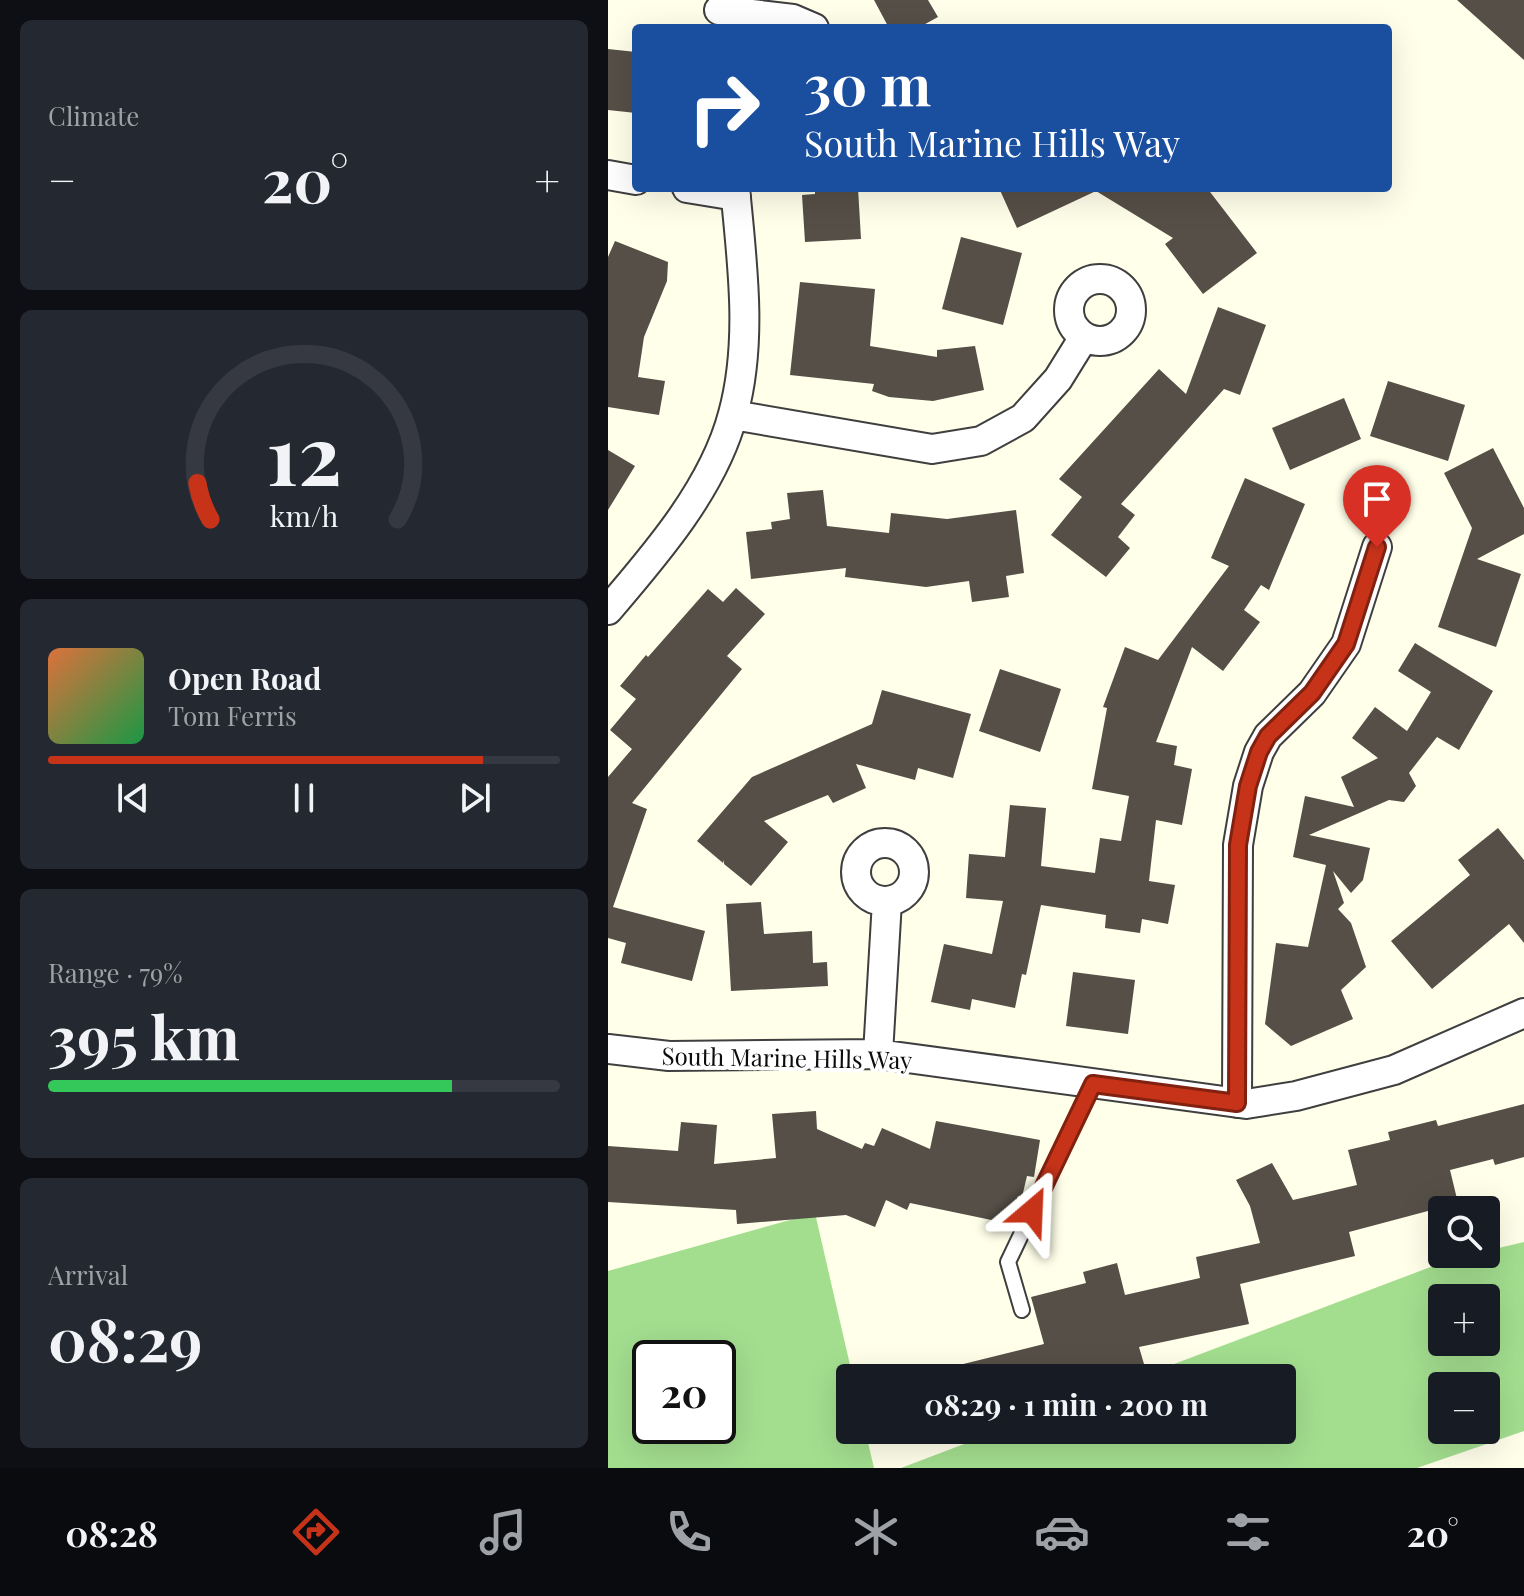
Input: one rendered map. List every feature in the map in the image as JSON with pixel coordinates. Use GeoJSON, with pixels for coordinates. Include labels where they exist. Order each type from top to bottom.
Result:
{"type":"FeatureCollection","features":[{"type":"Feature","properties":{"kind":"street"},"geometry":{"type":"LineString","coordinates":[[720,13],[793,19],[805,24]]}},
{"type":"Feature","properties":{"kind":"street"},"geometry":{"type":"LineString","coordinates":[[608,175],[632,179]]}},
{"type":"Feature","properties":{"kind":"street"},"geometry":{"type":"LineString","coordinates":[[608,610],[678,523],[719,451],[733,415],[742,369],[744,328],[736,192]]}},
{"type":"Feature","properties":{"kind":"street"},"geometry":{"type":"LineString","coordinates":[[733,415],[876,442],[932,449],[981,441],[1023,418],[1058,379],[1084,337]]}},
{"type":"Feature","properties":{"kind":"street"},"geometry":{"type":"LineString","coordinates":[[1237,1103],[1238,845],[1248,786],[1259,752],[1268,736],[1312,693],[1346,644],[1377,547]]}},
{"type":"Feature","properties":{"kind":"street"},"geometry":{"type":"LineString","coordinates":[[878,1054],[887,901]]}},
{"type":"Feature","properties":{"kind":"street","name":"South Marine Hills Way"},"geometry":{"type":"LineString","coordinates":[[608,1049],[669,1056],[878,1054],[1246,1104],[1296,1096],[1394,1070],[1524,1013]]}},
{"type":"Feature","properties":{"kind":"lane"},"geometry":{"type":"LineString","coordinates":[[1022,1310],[1008,1262],[1093,1084]]}},
{"type":"Feature","properties":{"kind":"green space"},"geometry":{"type":"Polygon","coordinates":[[[815,1213],[850,1364],[836,1364],[836,1444],[868,1444],[874,1468],[608,1468],[608,1271],[815,1213]]]}},
{"type":"Feature","properties":{"kind":"green space"},"geometry":{"type":"Polygon","coordinates":[[[1524,1242],[1524,1431],[1500,1439],[1500,1372],[1428,1372],[1428,1444],[1486,1444],[1417,1468],[901,1468],[964,1444],[1296,1444],[1296,1364],[1174,1364],[1428,1268],[1500,1268],[1500,1248],[1524,1242]]]}},
{"type":"Feature","properties":{"kind":"building"},"geometry":{"type":"Polygon","coordinates":[[[874,0],[928,0],[938,17],[925,24],[887,24],[874,0]]]}},
{"type":"Feature","properties":{"kind":"building"},"geometry":{"type":"Polygon","coordinates":[[[1457,0],[1524,0],[1524,60],[1457,0]]]}},
{"type":"Feature","properties":{"kind":"building"},"geometry":{"type":"Polygon","coordinates":[[[608,49],[632,52],[632,113],[608,110],[608,49]]]}},
{"type":"Feature","properties":{"kind":"building"},"geometry":{"type":"Polygon","coordinates":[[[858,192],[861,239],[805,242],[802,195],[858,192]]]}},
{"type":"Feature","properties":{"kind":"building"},"geometry":{"type":"Polygon","coordinates":[[[1001,192],[1094,192],[1017,228],[1001,192]]]}},
{"type":"Feature","properties":{"kind":"building"},"geometry":{"type":"Polygon","coordinates":[[[1098,192],[1210,192],[1257,253],[1203,294],[1165,244],[1173,238],[1098,192]]]}},
{"type":"Feature","properties":{"kind":"building"},"geometry":{"type":"Polygon","coordinates":[[[961,237],[1022,253],[1003,325],[942,309],[961,237]]]}},
{"type":"Feature","properties":{"kind":"building"},"geometry":{"type":"Polygon","coordinates":[[[615,241],[668,262],[667,281],[644,337],[638,377],[665,381],[659,415],[608,407],[608,257],[615,241]]]}},
{"type":"Feature","properties":{"kind":"building"},"geometry":{"type":"Polygon","coordinates":[[[800,282],[875,289],[870,346],[937,357],[937,350],[975,346],[984,390],[933,401],[889,397],[872,391],[874,384],[790,375],[800,282]]]}},
{"type":"Feature","properties":{"kind":"building"},"geometry":{"type":"Polygon","coordinates":[[[1218,307],[1266,325],[1240,395],[1224,389],[1121,504],[1135,515],[1118,537],[1130,548],[1106,577],[1051,535],[1082,497],[1059,479],[1159,369],[1186,394],[1218,307]]]}},
{"type":"Feature","properties":{"kind":"building"},"geometry":{"type":"Polygon","coordinates":[[[1388,381],[1465,405],[1448,461],[1370,436],[1388,381]]]}},
{"type":"Feature","properties":{"kind":"building"},"geometry":{"type":"Polygon","coordinates":[[[1344,398],[1361,439],[1290,470],[1272,428],[1344,398]]]}},
{"type":"Feature","properties":{"kind":"building"},"geometry":{"type":"Polygon","coordinates":[[[1493,448],[1524,508],[1524,534],[1477,559],[1521,574],[1496,647],[1438,627],[1472,528],[1444,473],[1493,448]]]}},
{"type":"Feature","properties":{"kind":"building"},"geometry":{"type":"Polygon","coordinates":[[[608,450],[635,466],[608,510],[608,450]]]}},
{"type":"Feature","properties":{"kind":"building"},"geometry":{"type":"Polygon","coordinates":[[[1245,478],[1305,504],[1269,590],[1261,585],[1244,610],[1260,622],[1223,671],[1192,647],[1156,742],[1177,746],[1174,765],[1192,769],[1182,825],[1156,820],[1149,881],[1175,885],[1168,924],[1142,919],[1140,933],[1105,928],[1106,915],[1041,905],[1026,975],[1022,974],[1015,1008],[972,999],[970,1010],[931,1002],[944,944],[992,954],[1003,901],[966,898],[969,854],[1005,857],[1010,805],[1046,808],[1041,866],[1095,873],[1100,838],[1121,841],[1129,796],[1092,789],[1107,708],[1103,707],[1125,647],[1158,660],[1229,566],[1211,558],[1245,478]]]}},
{"type":"Feature","properties":{"kind":"building"},"geometry":{"type":"Polygon","coordinates":[[[823,490],[827,526],[889,533],[891,513],[947,519],[1016,510],[1024,573],[1006,576],[1009,597],[972,602],[969,581],[926,587],[845,577],[846,568],[751,579],[746,532],[772,529],[771,522],[790,519],[787,493],[823,490]]]}},
{"type":"Feature","properties":{"kind":"building"},"geometry":{"type":"Polygon","coordinates":[[[736,588],[765,614],[727,656],[742,669],[632,803],[647,809],[613,907],[705,931],[692,981],[621,963],[626,943],[608,938],[608,777],[632,749],[610,730],[636,699],[620,686],[646,655],[648,657],[708,589],[723,602],[736,588]]]}},
{"type":"Feature","properties":{"kind":"building"},"geometry":{"type":"Polygon","coordinates":[[[1415,643],[1493,691],[1459,750],[1437,737],[1409,773],[1416,786],[1404,802],[1389,800],[1309,835],[1370,848],[1363,880],[1351,893],[1333,871],[1344,903],[1338,909],[1351,923],[1366,967],[1341,990],[1353,1019],[1291,1046],[1265,1024],[1276,943],[1308,947],[1326,865],[1293,857],[1305,796],[1354,807],[1341,777],[1378,758],[1352,738],[1375,707],[1407,731],[1431,692],[1398,671],[1415,643]]]}},
{"type":"Feature","properties":{"kind":"building"},"geometry":{"type":"Polygon","coordinates":[[[1000,669],[1061,689],[1040,752],[979,731],[1000,669]]]}},
{"type":"Feature","properties":{"kind":"building"},"geometry":{"type":"Polygon","coordinates":[[[882,690],[971,714],[953,778],[918,768],[915,780],[856,764],[866,788],[833,803],[828,795],[764,821],[788,842],[751,886],[724,864],[724,860],[723,863],[697,841],[752,777],[872,724],[882,690]]]}},
{"type":"Feature","properties":{"kind":"building"},"geometry":{"type":"Polygon","coordinates":[[[1498,828],[1524,860],[1524,943],[1509,924],[1432,989],[1391,941],[1470,875],[1458,860],[1498,828]]]}},
{"type":"Feature","properties":{"kind":"building"},"geometry":{"type":"Polygon","coordinates":[[[761,902],[764,934],[812,931],[813,963],[827,962],[828,986],[731,991],[726,904],[761,902]]]}},
{"type":"Feature","properties":{"kind":"building"},"geometry":{"type":"Polygon","coordinates":[[[1073,972],[1135,980],[1128,1034],[1066,1026],[1073,972]]]}},
{"type":"Feature","properties":{"kind":"building"},"geometry":{"type":"Polygon","coordinates":[[[1524,1104],[1524,1157],[1495,1165],[1493,1159],[1450,1170],[1456,1196],[1428,1196],[1428,1211],[1349,1232],[1355,1256],[1240,1284],[1249,1324],[1139,1347],[1144,1364],[963,1364],[1044,1344],[1031,1297],[1086,1283],[1083,1272],[1117,1263],[1125,1295],[1200,1278],[1196,1257],[1260,1243],[1250,1206],[1236,1180],[1272,1163],[1293,1200],[1357,1185],[1348,1150],[1390,1140],[1388,1132],[1436,1120],[1438,1126],[1524,1104]]]}},
{"type":"Feature","properties":{"kind":"building"},"geometry":{"type":"Polygon","coordinates":[[[816,1111],[817,1129],[862,1149],[865,1143],[874,1146],[882,1128],[930,1149],[936,1121],[1040,1140],[1034,1177],[1027,1176],[1022,1197],[1018,1196],[1013,1214],[1002,1212],[1001,1222],[910,1203],[907,1210],[886,1200],[875,1227],[846,1215],[737,1224],[736,1210],[608,1202],[608,1146],[678,1151],[681,1122],[717,1125],[714,1164],[776,1158],[772,1114],[816,1111]]]}},
{"type":"Feature","properties":{"kind":"route"},"geometry":{"type":"LineString","coordinates":[[1032,1211],[1093,1084],[1237,1103],[1238,845],[1248,786],[1259,752],[1268,736],[1312,693],[1346,644],[1377,547]]}}]}
